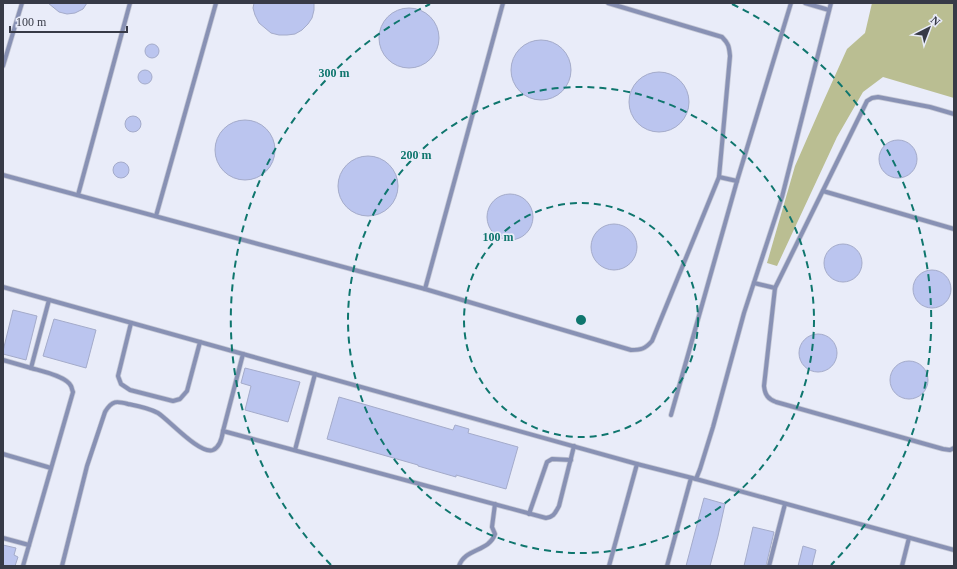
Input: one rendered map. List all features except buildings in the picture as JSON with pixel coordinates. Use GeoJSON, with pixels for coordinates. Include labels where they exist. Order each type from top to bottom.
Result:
{"type":"FeatureCollection","features":[{"type":"Feature","properties":{"kind":"lane"},"geometry":{"type":"LineString","coordinates":[[3,66],[22,3]]}},
{"type":"Feature","properties":{"kind":"lane"},"geometry":{"type":"LineString","coordinates":[[78,195],[130,3]]}},
{"type":"Feature","properties":{"kind":"lane"},"geometry":{"type":"LineString","coordinates":[[156,216],[216,3]]}},
{"type":"Feature","properties":{"kind":"lane"},"geometry":{"type":"LineString","coordinates":[[425,289],[504,3]]}},
{"type":"Feature","properties":{"kind":"lane"},"geometry":{"type":"LineString","coordinates":[[3,175],[425,289],[631,350],[640,350],[652,341],[719,177],[730,56],[729,46],[722,37],[608,3]]}},
{"type":"Feature","properties":{"kind":"lane"},"geometry":{"type":"LineString","coordinates":[[671,415],[737,180],[791,3]]}},
{"type":"Feature","properties":{"kind":"lane"},"geometry":{"type":"LineString","coordinates":[[806,3],[829,10]]}},
{"type":"Feature","properties":{"kind":"lane"},"geometry":{"type":"LineString","coordinates":[[667,566],[694,478],[700,469],[713,428],[744,313],[782,197],[831,3]]}},
{"type":"Feature","properties":{"kind":"lane"},"geometry":{"type":"LineString","coordinates":[[954,114],[930,107],[878,97],[867,101],[775,288],[764,386],[765,392],[772,400],[808,412],[943,449],[950,450],[954,448]]}},
{"type":"Feature","properties":{"kind":"lane"},"geometry":{"type":"LineString","coordinates":[[719,177],[737,180]]}},
{"type":"Feature","properties":{"kind":"lane"},"geometry":{"type":"LineString","coordinates":[[824,191],[954,229]]}},
{"type":"Feature","properties":{"kind":"lane"},"geometry":{"type":"LineString","coordinates":[[754,283],[775,288]]}},
{"type":"Feature","properties":{"kind":"lane"},"geometry":{"type":"LineString","coordinates":[[3,287],[651,468],[694,478],[954,550]]}},
{"type":"Feature","properties":{"kind":"lane"},"geometry":{"type":"LineString","coordinates":[[31,368],[49,300]]}},
{"type":"Feature","properties":{"kind":"lane"},"geometry":{"type":"LineString","coordinates":[[131,323],[118,376],[121,384],[130,390],[173,401],[180,399],[187,391],[200,342]]}},
{"type":"Feature","properties":{"kind":"lane"},"geometry":{"type":"LineString","coordinates":[[62,566],[87,466],[105,412],[109,405],[114,402],[120,402],[148,408],[166,419],[195,444],[204,449],[214,450],[221,440],[243,354]]}},
{"type":"Feature","properties":{"kind":"lane"},"geometry":{"type":"LineString","coordinates":[[3,360],[66,380],[71,385],[73,392],[23,566]]}},
{"type":"Feature","properties":{"kind":"lane"},"geometry":{"type":"LineString","coordinates":[[295,450],[315,374]]}},
{"type":"Feature","properties":{"kind":"lane"},"geometry":{"type":"LineString","coordinates":[[223,431],[546,518],[551,517],[559,506],[574,446]]}},
{"type":"Feature","properties":{"kind":"lane"},"geometry":{"type":"LineString","coordinates":[[3,454],[51,468]]}},
{"type":"Feature","properties":{"kind":"lane"},"geometry":{"type":"LineString","coordinates":[[529,514],[547,462],[552,458],[571,460]]}},
{"type":"Feature","properties":{"kind":"lane"},"geometry":{"type":"LineString","coordinates":[[609,566],[637,464]]}},
{"type":"Feature","properties":{"kind":"lane"},"geometry":{"type":"LineString","coordinates":[[459,566],[465,556],[484,547],[492,541],[495,534],[492,527],[495,504]]}},
{"type":"Feature","properties":{"kind":"lane"},"geometry":{"type":"LineString","coordinates":[[769,566],[785,504]]}},
{"type":"Feature","properties":{"kind":"lane"},"geometry":{"type":"LineString","coordinates":[[3,538],[29,545]]}},
{"type":"Feature","properties":{"kind":"lane"},"geometry":{"type":"LineString","coordinates":[[902,566],[909,538]]}},
{"type":"Feature","properties":{"kind":"green space"},"geometry":{"type":"Polygon","coordinates":[[[872,3],[954,3],[954,98],[883,77],[863,92],[837,137],[777,266],[767,263],[795,166],[847,49],[865,33],[872,3]]]}}]}
